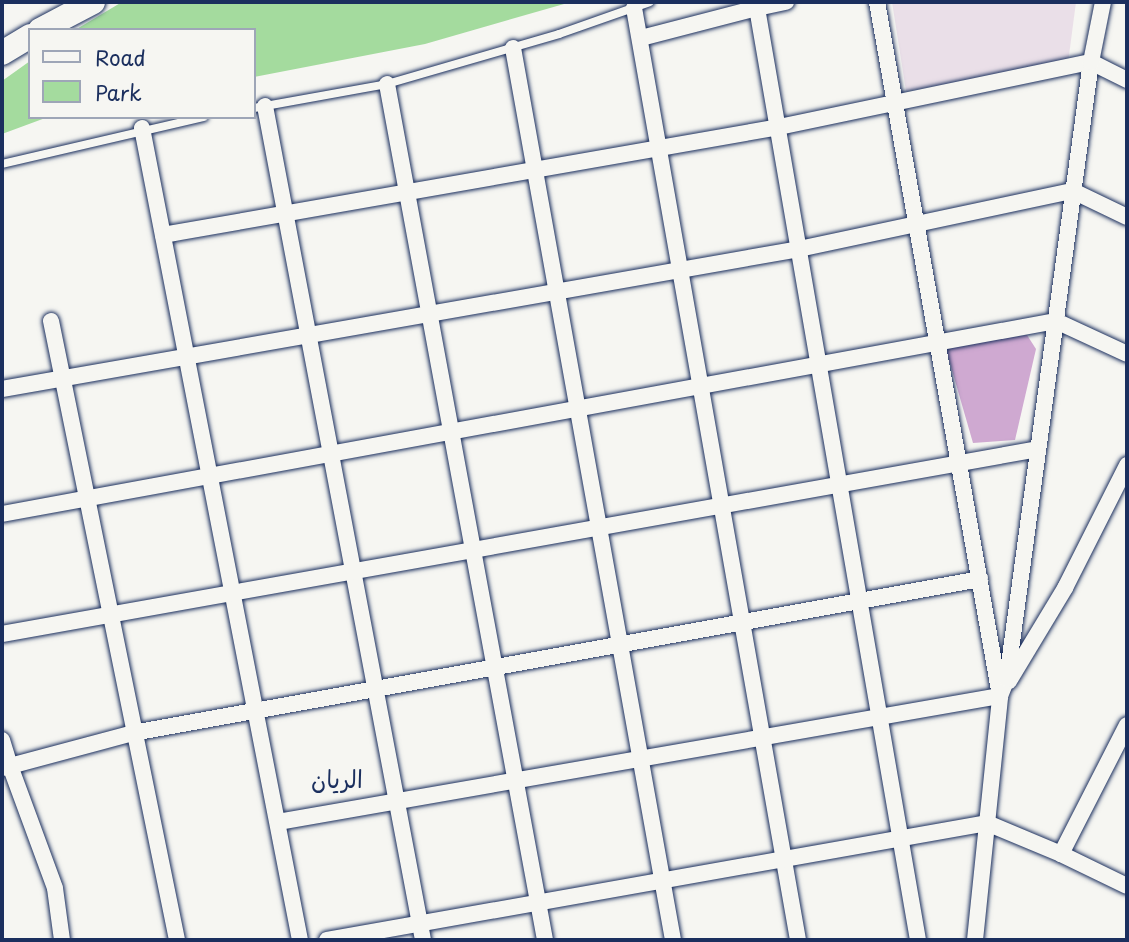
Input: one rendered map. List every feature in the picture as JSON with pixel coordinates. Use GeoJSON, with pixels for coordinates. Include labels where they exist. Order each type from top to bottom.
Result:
{"type":"FeatureCollection","features":[{"type":"Feature","properties":{"kind":"main road"},"geometry":{"type":"LineString","coordinates":[[44,28],[93,2]]}},
{"type":"Feature","properties":{"kind":"main road"},"geometry":{"type":"LineString","coordinates":[[2,52],[28,37]]}},
{"type":"Feature","properties":{"kind":"street"},"geometry":{"type":"LineString","coordinates":[[641,38],[786,2]]}},
{"type":"Feature","properties":{"kind":"street"},"geometry":{"type":"LineString","coordinates":[[877,2],[1000,696],[975,940]]}},
{"type":"Feature","properties":{"kind":"street"},"geometry":{"type":"LineString","coordinates":[[1000,696],[1007,680],[1091,62],[1103,2]]}},
{"type":"Feature","properties":{"kind":"street"},"geometry":{"type":"LineString","coordinates":[[634,8],[661,148],[798,940]]}},
{"type":"Feature","properties":{"kind":"street"},"geometry":{"type":"LineString","coordinates":[[757,8],[918,940]]}},
{"type":"Feature","properties":{"kind":"street"},"geometry":{"type":"LineString","coordinates":[[513,48],[673,940]]}},
{"type":"Feature","properties":{"kind":"street"},"geometry":{"type":"LineString","coordinates":[[163,235],[779,127],[1091,62],[1127,80]]}},
{"type":"Feature","properties":{"kind":"street"},"geometry":{"type":"LineString","coordinates":[[387,84],[498,668],[545,940]]}},
{"type":"Feature","properties":{"kind":"street"},"geometry":{"type":"LineString","coordinates":[[260,107],[285,214],[394,802],[423,940]]}},
{"type":"Feature","properties":{"kind":"street"},"geometry":{"type":"LineString","coordinates":[[142,128],[300,940]]}},
{"type":"Feature","properties":{"kind":"street"},"geometry":{"type":"LineString","coordinates":[[2,388],[799,249],[1073,191],[1127,216]]}},
{"type":"Feature","properties":{"kind":"street"},"geometry":{"type":"LineString","coordinates":[[51,321],[177,940]]}},
{"type":"Feature","properties":{"kind":"street"},"geometry":{"type":"LineString","coordinates":[[2,514],[1055,321],[1127,354]]}},
{"type":"Feature","properties":{"kind":"street"},"geometry":{"type":"LineString","coordinates":[[2,634],[1038,449]]}},
{"type":"Feature","properties":{"kind":"street"},"geometry":{"type":"LineString","coordinates":[[278,822],[1000,696],[1065,588],[1123,482],[1127,465]]}},
{"type":"Feature","properties":{"kind":"street"},"geometry":{"type":"LineString","coordinates":[[6,767],[133,733],[981,579]]}},
{"type":"Feature","properties":{"kind":"street"},"geometry":{"type":"LineString","coordinates":[[1061,854],[1127,725]]}},
{"type":"Feature","properties":{"kind":"street"},"geometry":{"type":"LineString","coordinates":[[2,740],[6,767],[54,888],[62,940]]}},
{"type":"Feature","properties":{"kind":"street"},"geometry":{"type":"LineString","coordinates":[[327,940],[987,823],[1127,886]]}},
{"type":"Feature","properties":{"kind":"lane"},"geometry":{"type":"LineString","coordinates":[[260,107],[387,84],[513,48],[650,2]]}},
{"type":"Feature","properties":{"kind":"lane"},"geometry":{"type":"LineString","coordinates":[[2,164],[142,128],[193,119]]}},
{"type":"Feature","properties":{"kind":"shaded area"},"geometry":{"type":"Polygon","coordinates":[[[892,2],[1076,2],[1068,63],[906,91],[892,2]]]}},
{"type":"Feature","properties":{"kind":"green space"},"geometry":{"type":"Polygon","coordinates":[[[122,2],[571,2],[425,44],[256,77],[256,28],[78,28],[122,2]]]}},
{"type":"Feature","properties":{"kind":"green space"},"geometry":{"type":"Polygon","coordinates":[[[28,62],[28,119],[43,119],[2,134],[2,81],[28,62]]]}},
{"type":"Feature","properties":{"kind":"building"},"geometry":{"type":"Polygon","coordinates":[[[1027,335],[1036,349],[1015,440],[973,443],[945,346],[1027,335]]]}},
{"type":"Feature","properties":{"kind":"district","name":"الريان"},"geometry":{"type":"Point","coordinates":[337,779]}}]}
